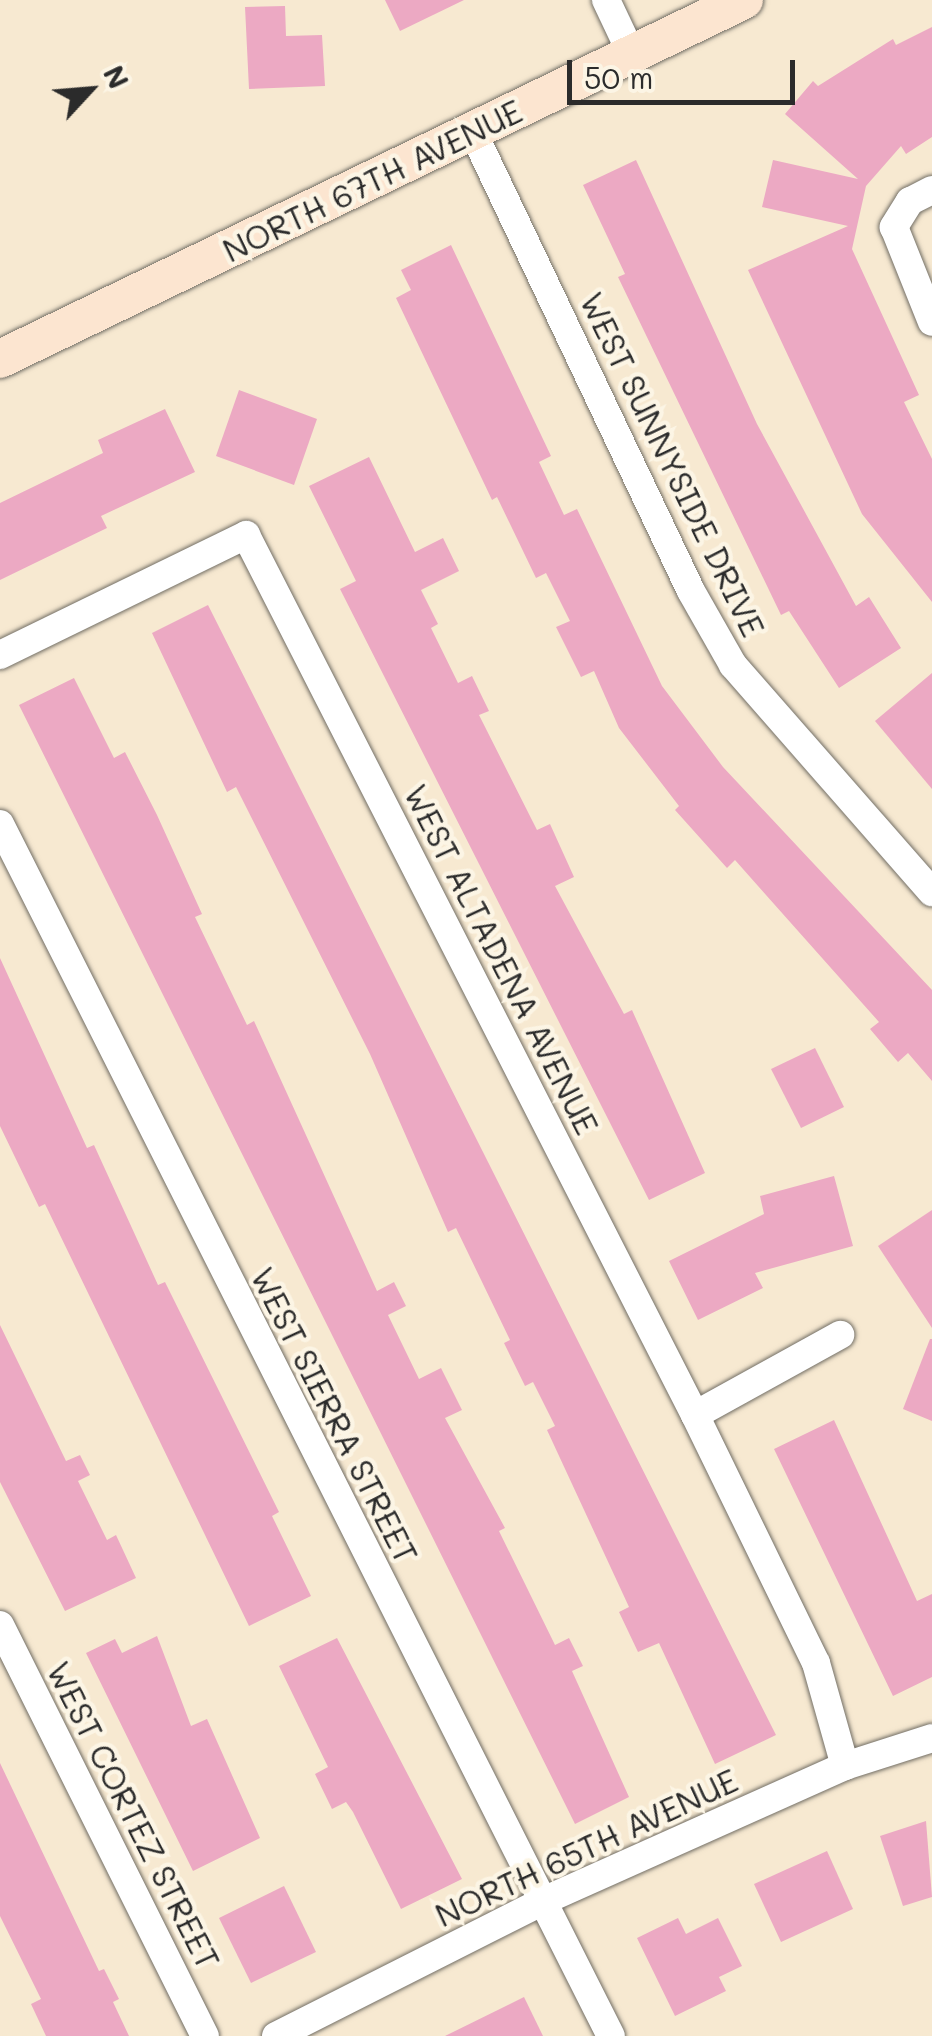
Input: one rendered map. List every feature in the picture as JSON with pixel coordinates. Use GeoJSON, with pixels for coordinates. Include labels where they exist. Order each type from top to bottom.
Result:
{"type":"FeatureCollection","features":[{"type":"Feature","properties":{"kind":"main road","name":"NORTH 67TH AVENUE"},"geometry":{"type":"LineString","coordinates":[[0,359],[744,0]]}},
{"type":"Feature","properties":{"kind":"street"},"geometry":{"type":"LineString","coordinates":[[606,0],[632,55]]}},
{"type":"Feature","properties":{"kind":"street","name":"WEST SUNNYSIDE DRIVE"},"geometry":{"type":"LineString","coordinates":[[472,130],[691,591],[734,665],[932,892]]}},
{"type":"Feature","properties":{"kind":"street"},"geometry":{"type":"LineString","coordinates":[[932,190],[910,201],[894,226],[932,322]]}},
{"type":"Feature","properties":{"kind":"street","name":"WEST ALTADENA AVENUE"},"geometry":{"type":"LineString","coordinates":[[0,655],[246,535],[695,1415],[816,1663],[845,1766]]}},
{"type":"Feature","properties":{"kind":"street","name":"WEST SIERRA STREET"},"geometry":{"type":"LineString","coordinates":[[0,824],[612,2036]]}},
{"type":"Feature","properties":{"kind":"street"},"geometry":{"type":"LineString","coordinates":[[695,1415],[840,1335]]}},
{"type":"Feature","properties":{"kind":"street","name":"WEST CORTEZ STREET"},"geometry":{"type":"LineString","coordinates":[[0,1625],[205,2036]]}},
{"type":"Feature","properties":{"kind":"street","name":"NORTH 65TH AVENUE"},"geometry":{"type":"LineString","coordinates":[[276,2036],[543,1901],[845,1766],[932,1738]]}},
{"type":"Feature","properties":{"kind":"building"},"geometry":{"type":"Polygon","coordinates":[[[385,0],[464,0],[400,31],[385,0]]]}},
{"type":"Feature","properties":{"kind":"building"},"geometry":{"type":"Polygon","coordinates":[[[285,6],[286,36],[322,35],[325,86],[249,89],[245,7],[285,6]]]}},
{"type":"Feature","properties":{"kind":"building"},"geometry":{"type":"Polygon","coordinates":[[[932,27],[932,137],[906,154],[901,146],[866,186],[852,249],[919,395],[904,402],[932,459],[932,602],[862,514],[748,270],[848,226],[762,207],[773,160],[858,179],[785,114],[813,81],[818,86],[893,39],[896,45],[932,27]]]}},
{"type":"Feature","properties":{"kind":"building"},"geometry":{"type":"Polygon","coordinates":[[[636,160],[757,424],[856,606],[869,597],[901,648],[839,688],[789,611],[781,615],[618,277],[625,274],[583,185],[636,160]]]}},
{"type":"Feature","properties":{"kind":"building"},"geometry":{"type":"Polygon","coordinates":[[[451,245],[551,456],[539,462],[564,515],[577,509],[662,686],[723,767],[932,990],[932,1081],[908,1053],[898,1062],[870,1029],[879,1022],[735,860],[727,868],[675,810],[679,806],[619,728],[594,671],[581,677],[556,627],[570,621],[546,573],[536,578],[497,497],[492,500],[396,298],[411,290],[401,270],[451,245]]]}},
{"type":"Feature","properties":{"kind":"building"},"geometry":{"type":"Polygon","coordinates":[[[239,390],[317,419],[294,485],[216,456],[239,390]]]}},
{"type":"Feature","properties":{"kind":"building"},"geometry":{"type":"Polygon","coordinates":[[[165,409],[195,472],[101,516],[107,528],[0,580],[0,503],[103,453],[98,440],[165,409]]]}},
{"type":"Feature","properties":{"kind":"building"},"geometry":{"type":"Polygon","coordinates":[[[369,457],[415,552],[443,538],[459,571],[421,590],[438,624],[431,628],[458,683],[472,676],[489,711],[479,715],[537,830],[550,824],[574,877],[555,886],[624,1014],[632,1010],[705,1173],[649,1200],[340,589],[356,581],[309,486],[369,457]]]}},
{"type":"Feature","properties":{"kind":"building"},"geometry":{"type":"Polygon","coordinates":[[[208,605],[776,1735],[715,1764],[659,1643],[638,1652],[619,1612],[629,1607],[547,1430],[555,1426],[533,1382],[525,1386],[504,1343],[510,1340],[456,1228],[448,1232],[370,1054],[236,787],[227,792],[152,633],[208,605]]]}},
{"type":"Feature","properties":{"kind":"building"},"geometry":{"type":"Polygon","coordinates":[[[932,673],[932,789],[875,721],[932,673]]]}},
{"type":"Feature","properties":{"kind":"building"},"geometry":{"type":"Polygon","coordinates":[[[74,678],[114,758],[125,752],[157,815],[202,914],[195,917],[247,1025],[254,1021],[377,1291],[394,1282],[406,1306],[388,1315],[419,1379],[441,1368],[462,1410],[445,1418],[505,1528],[499,1531],[555,1645],[569,1638],[583,1666],[572,1671],[629,1797],[575,1824],[19,705],[74,678]]]}},
{"type":"Feature","properties":{"kind":"building"},"geometry":{"type":"Polygon","coordinates":[[[0,958],[87,1148],[94,1145],[158,1285],[165,1282],[279,1512],[272,1516],[311,1596],[249,1626],[45,1204],[39,1207],[0,1126],[0,958]]]}},
{"type":"Feature","properties":{"kind":"building"},"geometry":{"type":"Polygon","coordinates":[[[815,1048],[844,1107],[801,1128],[771,1069],[815,1048]]]}},
{"type":"Feature","properties":{"kind":"building"},"geometry":{"type":"Polygon","coordinates":[[[834,1176],[853,1246],[755,1273],[763,1288],[698,1320],[669,1261],[764,1214],[760,1196],[834,1176]]]}},
{"type":"Feature","properties":{"kind":"building"},"geometry":{"type":"Polygon","coordinates":[[[932,1210],[932,1328],[878,1246],[932,1210]]]}},
{"type":"Feature","properties":{"kind":"building"},"geometry":{"type":"Polygon","coordinates":[[[0,1325],[66,1461],[80,1455],[90,1475],[78,1481],[107,1540],[116,1535],[136,1578],[65,1611],[0,1482],[0,1325]]]}},
{"type":"Feature","properties":{"kind":"building"},"geometry":{"type":"Polygon","coordinates":[[[932,1339],[932,1421],[903,1409],[932,1339]]]}},
{"type":"Feature","properties":{"kind":"building"},"geometry":{"type":"Polygon","coordinates":[[[834,1420],[917,1601],[932,1594],[932,1677],[893,1696],[774,1449],[834,1420]]]}},
{"type":"Feature","properties":{"kind":"building"},"geometry":{"type":"Polygon","coordinates":[[[157,1636],[191,1726],[207,1719],[260,1838],[193,1871],[86,1653],[115,1639],[122,1653],[157,1636]]]}},
{"type":"Feature","properties":{"kind":"building"},"geometry":{"type":"Polygon","coordinates":[[[337,1638],[462,1879],[401,1909],[353,1812],[346,1802],[332,1809],[315,1774],[328,1767],[279,1666],[337,1638]]]}},
{"type":"Feature","properties":{"kind":"building"},"geometry":{"type":"Polygon","coordinates":[[[0,1763],[99,1971],[104,1969],[119,1999],[113,2002],[129,2036],[46,2036],[31,2004],[41,1999],[0,1916],[0,1763]]]}},
{"type":"Feature","properties":{"kind":"building"},"geometry":{"type":"Polygon","coordinates":[[[926,1821],[932,1897],[903,1906],[880,1836],[926,1821]]]}},
{"type":"Feature","properties":{"kind":"building"},"geometry":{"type":"Polygon","coordinates":[[[827,1851],[853,1909],[781,1942],[754,1884],[827,1851]]]}},
{"type":"Feature","properties":{"kind":"building"},"geometry":{"type":"Polygon","coordinates":[[[284,1886],[316,1952],[251,1983],[219,1918],[284,1886]]]}},
{"type":"Feature","properties":{"kind":"building"},"geometry":{"type":"Polygon","coordinates":[[[678,1918],[686,1934],[718,1918],[742,1966],[719,1977],[726,1991],[675,2016],[637,1938],[678,1918]]]}},
{"type":"Feature","properties":{"kind":"building"},"geometry":{"type":"Polygon","coordinates":[[[524,1997],[543,2036],[445,2036],[524,1997]]]}}]}
